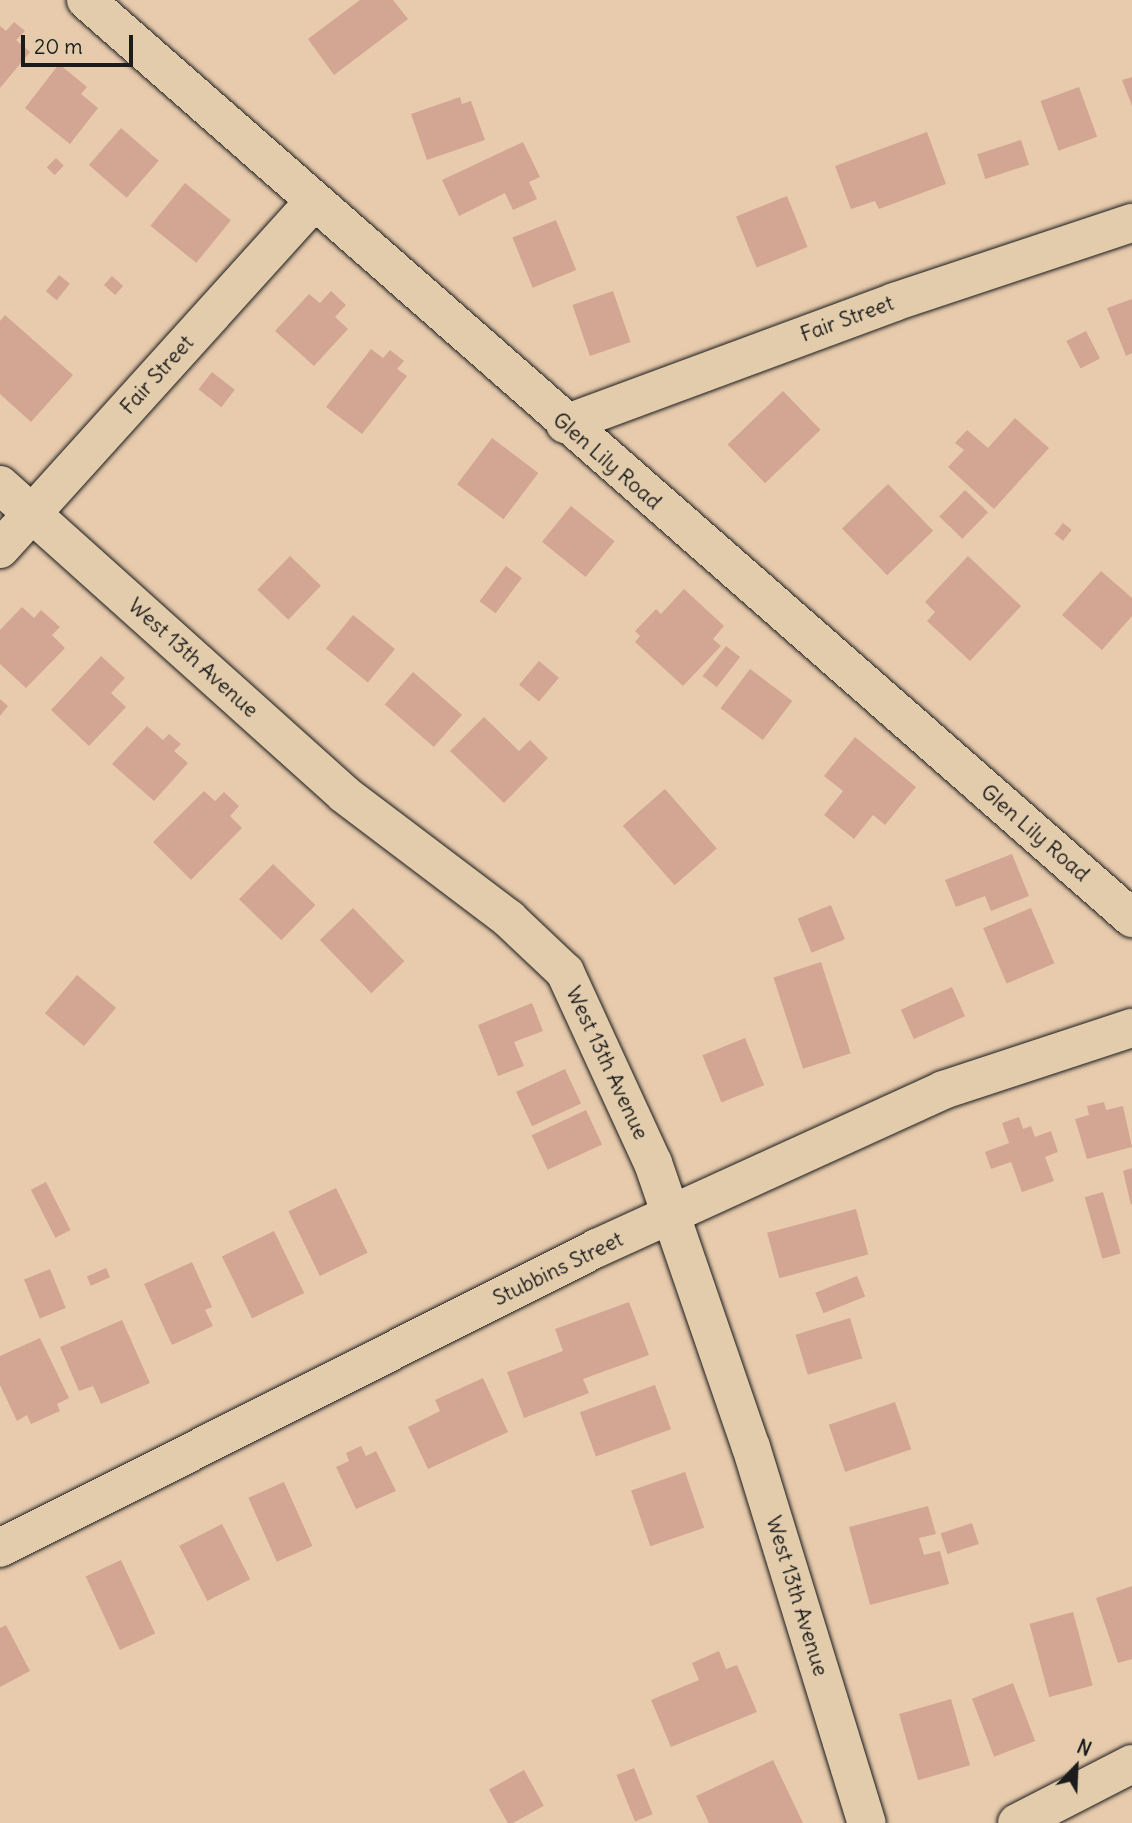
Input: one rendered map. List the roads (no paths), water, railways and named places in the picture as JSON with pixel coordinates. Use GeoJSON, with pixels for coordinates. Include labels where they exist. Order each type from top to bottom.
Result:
{"type":"FeatureCollection","features":[{"type":"Feature","properties":{"kind":"street","name":"Glen Lily Road"},"geometry":{"type":"LineString","coordinates":[[86,0],[565,424],[1132,918]]}},
{"type":"Feature","properties":{"kind":"street","name":"Fair Street"},"geometry":{"type":"LineString","coordinates":[[0,549],[314,202]]}},
{"type":"Feature","properties":{"kind":"street","name":"Fair Street"},"geometry":{"type":"LineString","coordinates":[[565,424],[894,302],[1132,223]]}},
{"type":"Feature","properties":{"kind":"street","name":"West 13th Avenue"},"geometry":{"type":"LineString","coordinates":[[0,485],[344,794],[509,919],[565,972],[653,1163],[751,1447],[867,1823]]}},
{"type":"Feature","properties":{"kind":"street","name":"Stubbins Street"},"geometry":{"type":"LineString","coordinates":[[0,1548],[560,1266],[943,1090],[1132,1028]]}},
{"type":"Feature","properties":{"kind":"street"},"geometry":{"type":"LineString","coordinates":[[1017,1823],[1132,1764]]}}]}
